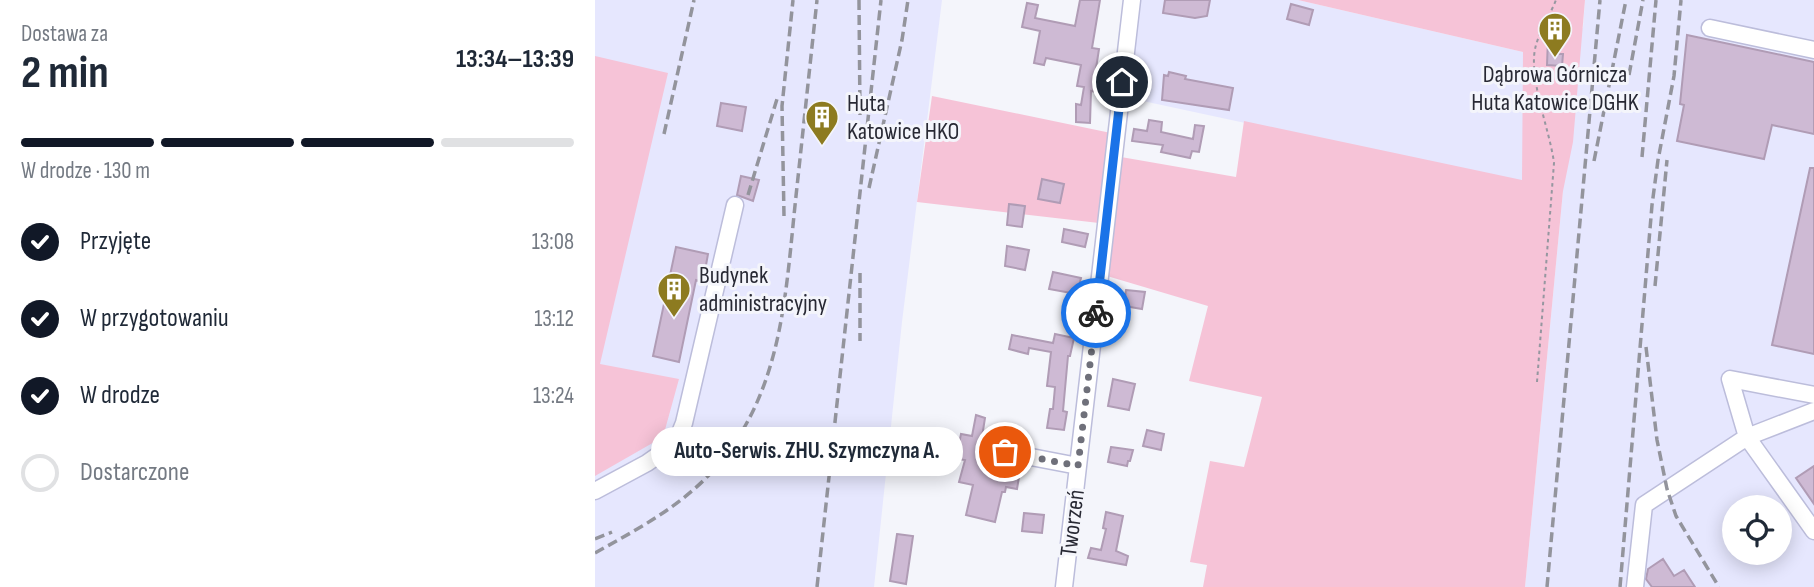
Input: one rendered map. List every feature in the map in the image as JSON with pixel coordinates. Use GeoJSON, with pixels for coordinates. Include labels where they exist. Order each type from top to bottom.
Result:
{"type":"FeatureCollection","features":[{"type":"Feature","properties":{"kind":"street","name":"Tworzeń"},"geometry":{"type":"LineString","coordinates":[[1064,587],[1132,0]]}},
{"type":"Feature","properties":{"kind":"street"},"geometry":{"type":"LineString","coordinates":[[1710,28],[1814,50]]}},
{"type":"Feature","properties":{"kind":"street"},"geometry":{"type":"LineString","coordinates":[[595,491],[647,463],[677,440],[684,423],[736,205]]}},
{"type":"Feature","properties":{"kind":"street"},"geometry":{"type":"LineString","coordinates":[[1814,395],[1730,379],[1747,437],[1814,531]]}},
{"type":"Feature","properties":{"kind":"street"},"geometry":{"type":"LineString","coordinates":[[1635,587],[1644,505],[1747,437],[1814,411]]}},
{"type":"Feature","properties":{"kind":"street"},"geometry":{"type":"LineString","coordinates":[[1005,452],[1078,466]]}},
{"type":"Feature","properties":{"kind":"path"},"geometry":{"type":"LineString","coordinates":[[1537,382],[1554,163],[1540,101],[1534,52],[1556,0]]}},
{"type":"Feature","properties":{"kind":"shaded area"},"geometry":{"type":"Polygon","coordinates":[[[595,0],[942,0],[902,322],[874,587],[595,587],[595,0]]]}},
{"type":"Feature","properties":{"kind":"shaded area"},"geometry":{"type":"Polygon","coordinates":[[[1138,0],[1298,0],[1523,52],[1583,28],[1585,0],[1814,0],[1814,587],[1525,587],[1563,191],[1129,98],[1138,0]]]}},
{"type":"Feature","properties":{"kind":"shaded area"},"geometry":{"type":"Polygon","coordinates":[[[1298,0],[1585,0],[1573,142],[1563,191],[1525,587],[1203,587],[1207,565],[1190,562],[1210,461],[1244,467],[1262,397],[1189,381],[1208,306],[1107,276],[1121,157],[1236,177],[1244,121],[1522,180],[1523,52],[1298,0]]]}},
{"type":"Feature","properties":{"kind":"shaded area"},"geometry":{"type":"Polygon","coordinates":[[[595,56],[668,73],[600,364],[679,379],[663,437],[595,476],[595,56]]]}},
{"type":"Feature","properties":{"kind":"shaded area"},"geometry":{"type":"Polygon","coordinates":[[[932,96],[1111,133],[1099,223],[917,202],[932,96]]]}},
{"type":"Feature","properties":{"kind":"building"},"geometry":{"type":"Polygon","coordinates":[[[1080,0],[1100,0],[1092,48],[1099,49],[1095,75],[1106,77],[1103,93],[1091,91],[1090,123],[1076,122],[1076,104],[1081,105],[1084,87],[1077,86],[1081,65],[1046,58],[1044,65],[1034,63],[1040,31],[1022,27],[1027,3],[1038,5],[1035,18],[1075,26],[1080,0]]]}},
{"type":"Feature","properties":{"kind":"building"},"geometry":{"type":"Polygon","coordinates":[[[1165,0],[1210,0],[1207,16],[1195,18],[1163,13],[1165,0]]]}},
{"type":"Feature","properties":{"kind":"building"},"geometry":{"type":"Polygon","coordinates":[[[1291,4],[1313,10],[1309,25],[1287,19],[1291,4]]]}},
{"type":"Feature","properties":{"kind":"building"},"geometry":{"type":"Polygon","coordinates":[[[1687,35],[1814,62],[1814,134],[1772,125],[1764,159],[1677,141],[1684,105],[1680,104],[1687,35]]]}},
{"type":"Feature","properties":{"kind":"building"},"geometry":{"type":"Polygon","coordinates":[[[1548,38],[1560,39],[1559,54],[1563,54],[1562,66],[1547,65],[1548,38]]]}},
{"type":"Feature","properties":{"kind":"building"},"geometry":{"type":"Polygon","coordinates":[[[1169,72],[1186,76],[1185,79],[1233,88],[1229,110],[1162,100],[1164,75],[1168,76],[1169,72]]]}},
{"type":"Feature","properties":{"kind":"building"},"geometry":{"type":"Polygon","coordinates":[[[721,103],[746,107],[742,131],[717,126],[721,103]]]}},
{"type":"Feature","properties":{"kind":"building"},"geometry":{"type":"Polygon","coordinates":[[[1149,120],[1162,122],[1161,132],[1193,139],[1195,125],[1204,126],[1199,152],[1192,151],[1190,158],[1161,152],[1163,145],[1132,141],[1134,129],[1147,131],[1149,120]]]}},
{"type":"Feature","properties":{"kind":"building"},"geometry":{"type":"Polygon","coordinates":[[[1810,168],[1814,168],[1814,354],[1772,345],[1810,168]]]}},
{"type":"Feature","properties":{"kind":"building"},"geometry":{"type":"Polygon","coordinates":[[[741,176],[759,180],[753,201],[737,195],[741,176]]]}},
{"type":"Feature","properties":{"kind":"building"},"geometry":{"type":"Polygon","coordinates":[[[1042,179],[1064,184],[1060,203],[1038,199],[1042,179]]]}},
{"type":"Feature","properties":{"kind":"building"},"geometry":{"type":"Polygon","coordinates":[[[1009,204],[1025,206],[1022,227],[1007,225],[1009,204]]]}},
{"type":"Feature","properties":{"kind":"building"},"geometry":{"type":"Polygon","coordinates":[[[1064,229],[1088,234],[1085,247],[1062,242],[1064,229]]]}},
{"type":"Feature","properties":{"kind":"building"},"geometry":{"type":"Polygon","coordinates":[[[1007,246],[1029,250],[1025,270],[1005,266],[1007,246]]]}},
{"type":"Feature","properties":{"kind":"building","name":"Budynek administracyjny"},"geometry":{"type":"Polygon","coordinates":[[[676,247],[708,254],[703,282],[696,280],[679,362],[653,356],[676,247]]]}},
{"type":"Feature","properties":{"kind":"building"},"geometry":{"type":"Polygon","coordinates":[[[1053,272],[1081,278],[1077,294],[1049,289],[1053,272]]]}},
{"type":"Feature","properties":{"kind":"building"},"geometry":{"type":"Polygon","coordinates":[[[1126,290],[1145,292],[1142,309],[1124,306],[1126,290]]]}},
{"type":"Feature","properties":{"kind":"building"},"geometry":{"type":"Polygon","coordinates":[[[1055,334],[1074,338],[1068,356],[1064,430],[1047,428],[1050,409],[1053,409],[1055,387],[1047,386],[1051,352],[1029,348],[1028,354],[1009,349],[1012,335],[1053,343],[1055,334]]]}},
{"type":"Feature","properties":{"kind":"building"},"geometry":{"type":"Polygon","coordinates":[[[1113,379],[1135,384],[1129,410],[1108,406],[1113,379]]]}},
{"type":"Feature","properties":{"kind":"building"},"geometry":{"type":"Polygon","coordinates":[[[976,415],[985,418],[982,437],[999,441],[995,451],[994,472],[1019,477],[1017,489],[1006,487],[1005,492],[1002,492],[995,522],[966,515],[973,485],[959,482],[965,460],[956,459],[961,434],[972,436],[976,415]]]}},
{"type":"Feature","properties":{"kind":"building"},"geometry":{"type":"Polygon","coordinates":[[[1147,430],[1164,434],[1161,450],[1143,446],[1147,430]]]}},
{"type":"Feature","properties":{"kind":"building"},"geometry":{"type":"Polygon","coordinates":[[[1111,447],[1133,450],[1127,466],[1108,462],[1111,447]]]}},
{"type":"Feature","properties":{"kind":"building"},"geometry":{"type":"Polygon","coordinates":[[[1814,466],[1814,504],[1796,478],[1814,466]]]}},
{"type":"Feature","properties":{"kind":"building"},"geometry":{"type":"Polygon","coordinates":[[[1106,512],[1123,516],[1116,551],[1128,556],[1126,565],[1088,558],[1091,548],[1101,550],[1106,529],[1103,528],[1106,512]]]}},
{"type":"Feature","properties":{"kind":"building"},"geometry":{"type":"Polygon","coordinates":[[[1024,513],[1044,515],[1042,533],[1022,531],[1024,513]]]}},
{"type":"Feature","properties":{"kind":"building"},"geometry":{"type":"Polygon","coordinates":[[[897,534],[913,536],[906,584],[890,581],[897,534]]]}},
{"type":"Feature","properties":{"kind":"building"},"geometry":{"type":"Polygon","coordinates":[[[1663,559],[1674,576],[1684,570],[1695,587],[1652,587],[1646,579],[1648,569],[1663,559]]]}},
{"type":"Feature","properties":{"kind":"railway"},"geometry":{"type":"LineString","coordinates":[[664,134],[694,0]]}},
{"type":"Feature","properties":{"kind":"railway"},"geometry":{"type":"LineString","coordinates":[[784,216],[782,106],[793,0]]}},
{"type":"Feature","properties":{"kind":"railway"},"geometry":{"type":"LineString","coordinates":[[595,553],[669,509],[709,475],[734,445],[766,379],[776,344],[788,272],[817,0]]}},
{"type":"Feature","properties":{"kind":"railway"},"geometry":{"type":"LineString","coordinates":[[859,0],[860,115]]}},
{"type":"Feature","properties":{"kind":"railway"},"geometry":{"type":"LineString","coordinates":[[817,587],[881,0]]}},
{"type":"Feature","properties":{"kind":"railway"},"geometry":{"type":"LineString","coordinates":[[869,188],[902,40],[908,0]]}},
{"type":"Feature","properties":{"kind":"railway"},"geometry":{"type":"LineString","coordinates":[[1547,587],[1600,0]]}},
{"type":"Feature","properties":{"kind":"railway"},"geometry":{"type":"LineString","coordinates":[[1594,161],[1626,0]]}},
{"type":"Feature","properties":{"kind":"railway"},"geometry":{"type":"LineString","coordinates":[[1629,75],[1643,0]]}},
{"type":"Feature","properties":{"kind":"railway"},"geometry":{"type":"LineString","coordinates":[[1642,157],[1656,0]]}},
{"type":"Feature","properties":{"kind":"railway"},"geometry":{"type":"LineString","coordinates":[[1620,587],[1652,205],[1674,76],[1681,0]]}},
{"type":"Feature","properties":{"kind":"railway"},"geometry":{"type":"LineString","coordinates":[[748,195],[777,99]]}},
{"type":"Feature","properties":{"kind":"railway"},"geometry":{"type":"LineString","coordinates":[[1655,286],[1667,160]]}},
{"type":"Feature","properties":{"kind":"railway"},"geometry":{"type":"LineString","coordinates":[[860,273],[860,341]]}},
{"type":"Feature","properties":{"kind":"railway"},"geometry":{"type":"LineString","coordinates":[[1646,347],[1657,440],[1667,489],[1676,516],[1719,587]]}},
{"type":"Feature","properties":{"kind":"railway"},"geometry":{"type":"LineString","coordinates":[[595,539],[612,532]]}},
{"type":"Feature","properties":{"kind":"way so far"},"geometry":{"type":"LineString","coordinates":[[1005,452],[1078,466],[1096,313]]}},
{"type":"Feature","properties":{"kind":"place","name":"Dąbrowa Górnicza Huta Katowice DGHK"},"geometry":{"type":"Point","coordinates":[1555,59]}},
{"type":"Feature","properties":{"kind":"place","name":"Huta Katowice HKO"},"geometry":{"type":"Point","coordinates":[822,147]}},
{"type":"Feature","properties":{"kind":"place","name":"Budynek administracyjny"},"geometry":{"type":"Point","coordinates":[674,319]}},
{"type":"Feature","properties":{"kind":"place","name":"Auto-Serwis. ZHU. Szymczyna A."},"geometry":{"type":"Point","coordinates":[1005,452]}},
{"type":"Feature","properties":{"kind":"route"},"geometry":{"type":"LineString","coordinates":[[1096,313],[1122,82]]}}]}
